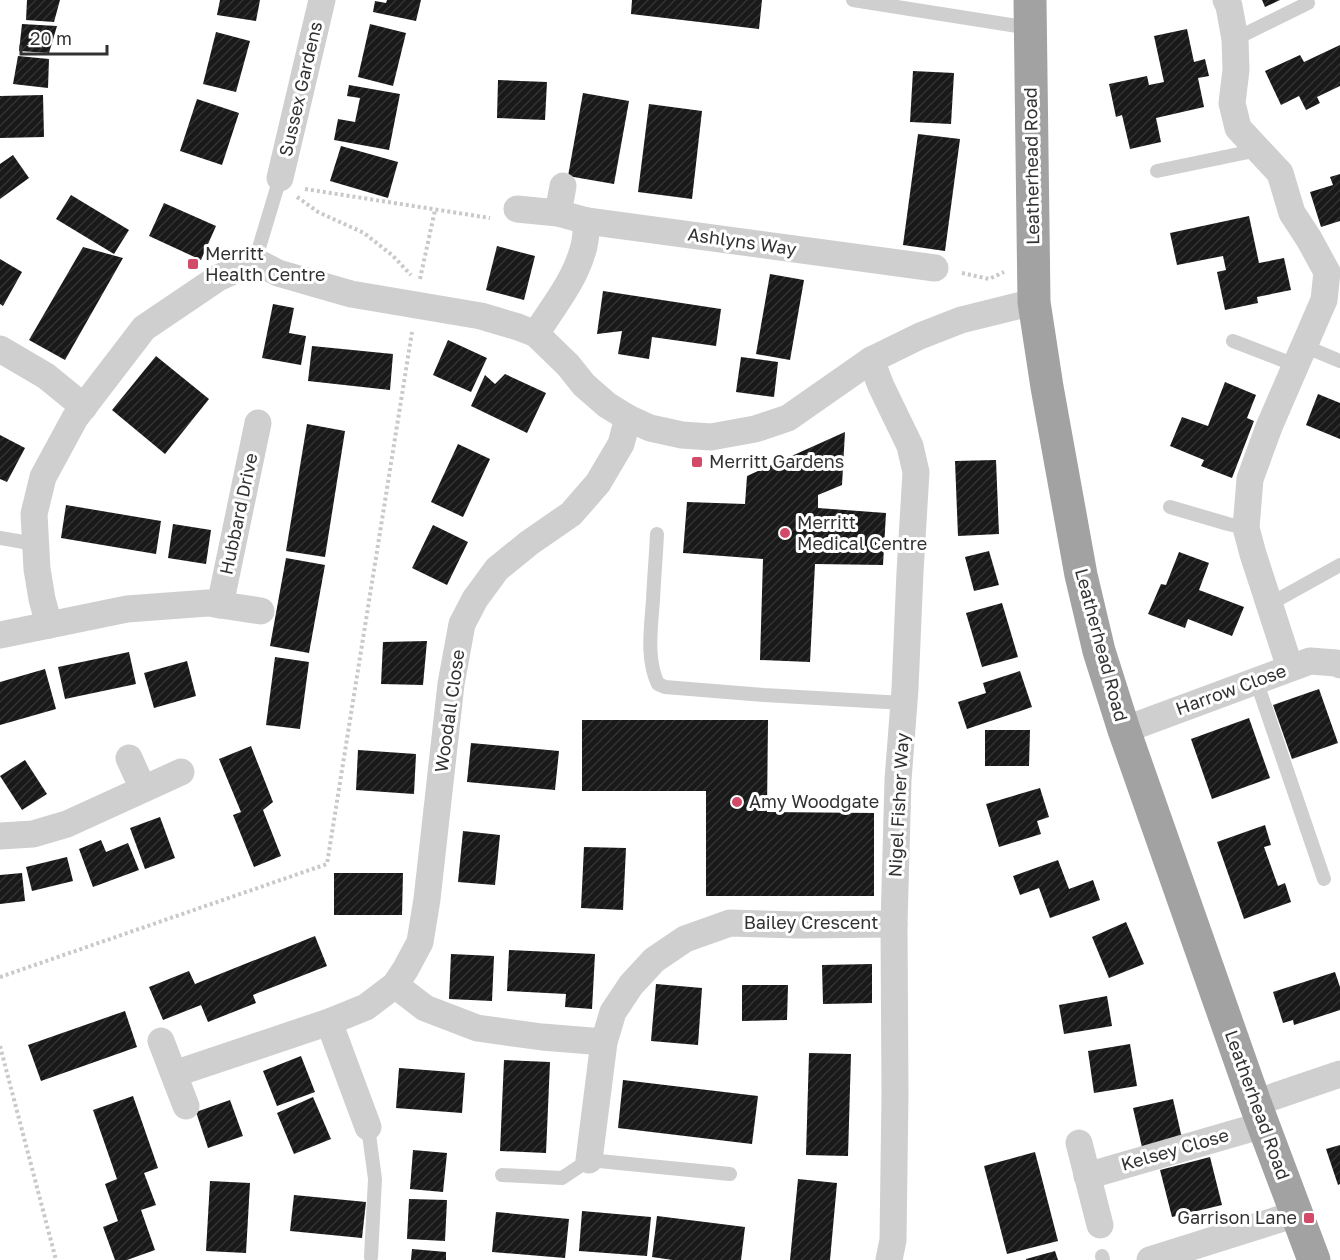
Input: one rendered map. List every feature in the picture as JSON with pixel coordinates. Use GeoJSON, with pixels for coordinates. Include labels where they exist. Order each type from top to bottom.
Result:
{"type":"FeatureCollection","features":[{"type":"Feature","properties":{"kind":"highway","name":"Leatherhead Road"},"geometry":{"type":"LineString","coordinates":[[1030,14],[1034,302],[1081,575],[1099,651],[1124,730],[1259,1114],[1314,1260]]}},
{"type":"Feature","properties":{"kind":"street","name":"Sussex Gardens"},"geometry":{"type":"LineString","coordinates":[[280,178],[322,0]]}},
{"type":"Feature","properties":{"kind":"street"},"geometry":{"type":"LineString","coordinates":[[1226,0],[1235,39],[1236,70],[1232,103],[1238,128],[1280,174],[1292,213],[1333,269],[1324,300],[1269,427],[1250,479],[1246,528],[1290,668]]}},
{"type":"Feature","properties":{"kind":"street"},"geometry":{"type":"LineString","coordinates":[[558,213],[563,186]]}},
{"type":"Feature","properties":{"kind":"street","name":"Ashlyns Way"},"geometry":{"type":"LineString","coordinates":[[517,209],[558,213],[587,221],[895,272],[935,268]]}},
{"type":"Feature","properties":{"kind":"street"},"geometry":{"type":"LineString","coordinates":[[536,334],[568,285],[583,252],[587,221]]}},
{"type":"Feature","properties":{"kind":"street"},"geometry":{"type":"LineString","coordinates":[[49,625],[37,569],[34,514],[42,477],[75,418],[144,328],[218,278],[255,261],[278,273],[340,291],[481,316],[518,327],[536,334],[568,365],[584,386],[607,405],[628,418],[650,428],[682,435],[711,437],[755,429],[788,418],[871,360],[920,336],[961,320],[1034,302]]}},
{"type":"Feature","properties":{"kind":"street"},"geometry":{"type":"LineString","coordinates":[[0,349],[46,376],[84,407]]}},
{"type":"Feature","properties":{"kind":"street","name":"Nigel Fisher Way"},"geometry":{"type":"LineString","coordinates":[[871,360],[910,446],[916,472],[898,780],[894,924],[893,1240],[889,1260]]}},
{"type":"Feature","properties":{"kind":"street","name":"Woodall Close"},"geometry":{"type":"LineString","coordinates":[[174,1074],[329,1022],[366,1006],[395,985],[420,942],[452,684],[462,624],[475,599],[497,569],[571,514],[598,483],[621,444],[628,418]]}},
{"type":"Feature","properties":{"kind":"street","name":"Hubbard Drive"},"geometry":{"type":"LineString","coordinates":[[220,604],[258,423]]}},
{"type":"Feature","properties":{"kind":"street"},"geometry":{"type":"LineString","coordinates":[[0,635],[127,609],[208,603],[261,611]]}},
{"type":"Feature","properties":{"kind":"street","name":"Harrow Close"},"geometry":{"type":"LineString","coordinates":[[1124,730],[1310,661],[1340,665]]}},
{"type":"Feature","properties":{"kind":"street"},"geometry":{"type":"LineString","coordinates":[[129,758],[143,789]]}},
{"type":"Feature","properties":{"kind":"street"},"geometry":{"type":"LineString","coordinates":[[0,836],[33,834],[67,824],[181,772]]}},
{"type":"Feature","properties":{"kind":"street","name":"Bailey Crescent"},"geometry":{"type":"LineString","coordinates":[[589,1161],[604,1042],[613,1011],[631,985],[654,960],[685,939],[730,923],[894,924]]}},
{"type":"Feature","properties":{"kind":"street"},"geometry":{"type":"LineString","coordinates":[[395,985],[425,1008],[477,1028],[542,1037],[604,1042]]}},
{"type":"Feature","properties":{"kind":"street"},"geometry":{"type":"LineString","coordinates":[[329,1022],[368,1127]]}},
{"type":"Feature","properties":{"kind":"street"},"geometry":{"type":"LineString","coordinates":[[161,1041],[186,1106]]}},
{"type":"Feature","properties":{"kind":"street","name":"Kelsey Close"},"geometry":{"type":"LineString","coordinates":[[1088,1176],[1259,1114],[1340,1074]]}},
{"type":"Feature","properties":{"kind":"street"},"geometry":{"type":"LineString","coordinates":[[1079,1143],[1100,1225]]}},
{"type":"Feature","properties":{"kind":"street"},"geometry":{"type":"LineString","coordinates":[[1150,1260],[1296,1214]]}},
{"type":"Feature","properties":{"kind":"lane"},"geometry":{"type":"LineString","coordinates":[[853,0],[1030,14]]}},
{"type":"Feature","properties":{"kind":"lane"},"geometry":{"type":"LineString","coordinates":[[1235,39],[1308,3]]}},
{"type":"Feature","properties":{"kind":"lane"},"geometry":{"type":"LineString","coordinates":[[1158,171],[1258,150]]}},
{"type":"Feature","properties":{"kind":"lane"},"geometry":{"type":"LineString","coordinates":[[255,261],[280,178]]}},
{"type":"Feature","properties":{"kind":"lane"},"geometry":{"type":"LineString","coordinates":[[1233,341],[1300,356],[1340,361]]}},
{"type":"Feature","properties":{"kind":"lane"},"geometry":{"type":"LineString","coordinates":[[1170,507],[1246,528]]}},
{"type":"Feature","properties":{"kind":"lane"},"geometry":{"type":"LineString","coordinates":[[657,534],[650,658],[658,684],[665,687],[764,695],[904,703]]}},
{"type":"Feature","properties":{"kind":"lane"},"geometry":{"type":"LineString","coordinates":[[0,538],[35,544]]}},
{"type":"Feature","properties":{"kind":"lane"},"geometry":{"type":"LineString","coordinates":[[1270,604],[1340,565]]}},
{"type":"Feature","properties":{"kind":"lane"},"geometry":{"type":"LineString","coordinates":[[1256,680],[1324,879]]}},
{"type":"Feature","properties":{"kind":"lane"},"geometry":{"type":"LineString","coordinates":[[368,1127],[375,1179],[371,1257]]}},
{"type":"Feature","properties":{"kind":"lane"},"geometry":{"type":"LineString","coordinates":[[502,1175],[562,1178],[589,1161],[730,1174]]}},
{"type":"Feature","properties":{"kind":"path"},"geometry":{"type":"LineString","coordinates":[[435,210],[419,283],[392,255],[364,233],[318,212],[296,197],[297,188],[514,222],[517,209]]}},
{"type":"Feature","properties":{"kind":"path"},"geometry":{"type":"LineString","coordinates":[[935,268],[989,279],[1033,260]]}},
{"type":"Feature","properties":{"kind":"path"},"geometry":{"type":"LineString","coordinates":[[0,977],[327,864],[417,305]]}},
{"type":"Feature","properties":{"kind":"path"},"geometry":{"type":"LineString","coordinates":[[0,1046],[56,1260]]}},
{"type":"Feature","properties":{"kind":"building"},"geometry":{"type":"Polygon","coordinates":[[[27,0],[60,0],[54,22],[26,20],[27,0]]]}},
{"type":"Feature","properties":{"kind":"building"},"geometry":{"type":"Polygon","coordinates":[[[220,0],[260,0],[256,21],[217,15],[220,0]]]}},
{"type":"Feature","properties":{"kind":"building"},"geometry":{"type":"Polygon","coordinates":[[[387,0],[421,0],[416,21],[373,12],[375,1],[386,3],[387,0]]]}},
{"type":"Feature","properties":{"kind":"building"},"geometry":{"type":"Polygon","coordinates":[[[632,0],[762,0],[759,29],[631,14],[632,0]]]}},
{"type":"Feature","properties":{"kind":"building"},"geometry":{"type":"Polygon","coordinates":[[[1262,0],[1280,0],[1265,7],[1262,0]]]}},
{"type":"Feature","properties":{"kind":"building"},"geometry":{"type":"Polygon","coordinates":[[[22,24],[57,26],[49,53],[19,51],[22,24]]]}},
{"type":"Feature","properties":{"kind":"building"},"geometry":{"type":"Polygon","coordinates":[[[370,24],[406,33],[393,86],[358,77],[370,24]]]}},
{"type":"Feature","properties":{"kind":"building"},"geometry":{"type":"Polygon","coordinates":[[[1187,29],[1194,62],[1205,59],[1209,76],[1198,78],[1204,107],[1156,118],[1161,142],[1130,149],[1122,115],[1116,117],[1109,84],[1147,76],[1149,85],[1164,82],[1154,36],[1187,29]]]}},
{"type":"Feature","properties":{"kind":"building"},"geometry":{"type":"Polygon","coordinates":[[[216,32],[250,41],[236,92],[203,84],[216,32]]]}},
{"type":"Feature","properties":{"kind":"building"},"geometry":{"type":"Polygon","coordinates":[[[1340,45],[1340,86],[1317,97],[1320,103],[1306,110],[1299,96],[1281,105],[1265,71],[1300,55],[1304,62],[1340,45]]]}},
{"type":"Feature","properties":{"kind":"building"},"geometry":{"type":"Polygon","coordinates":[[[18,56],[49,59],[48,88],[13,84],[18,56]]]}},
{"type":"Feature","properties":{"kind":"building"},"geometry":{"type":"Polygon","coordinates":[[[913,71],[954,73],[951,124],[910,122],[913,71]]]}},
{"type":"Feature","properties":{"kind":"building"},"geometry":{"type":"Polygon","coordinates":[[[498,80],[547,82],[545,120],[497,118],[498,80]]]}},
{"type":"Feature","properties":{"kind":"building"},"geometry":{"type":"Polygon","coordinates":[[[349,85],[400,94],[389,150],[334,140],[338,119],[355,122],[360,98],[347,96],[349,85]]]}},
{"type":"Feature","properties":{"kind":"building"},"geometry":{"type":"Polygon","coordinates":[[[583,93],[629,101],[614,184],[568,176],[583,93]]]}},
{"type":"Feature","properties":{"kind":"building"},"geometry":{"type":"Polygon","coordinates":[[[43,95],[44,137],[0,138],[0,96],[43,95]]]}},
{"type":"Feature","properties":{"kind":"building"},"geometry":{"type":"Polygon","coordinates":[[[197,99],[239,113],[222,165],[180,151],[197,99]]]}},
{"type":"Feature","properties":{"kind":"building"},"geometry":{"type":"Polygon","coordinates":[[[649,104],[702,111],[692,199],[638,192],[649,104]]]}},
{"type":"Feature","properties":{"kind":"building"},"geometry":{"type":"Polygon","coordinates":[[[918,134],[960,139],[945,251],[903,245],[918,134]]]}},
{"type":"Feature","properties":{"kind":"building"},"geometry":{"type":"Polygon","coordinates":[[[341,146],[398,162],[388,198],[330,181],[341,146]]]}},
{"type":"Feature","properties":{"kind":"building"},"geometry":{"type":"Polygon","coordinates":[[[13,155],[29,178],[0,199],[0,164],[13,155]]]}},
{"type":"Feature","properties":{"kind":"building"},"geometry":{"type":"Polygon","coordinates":[[[1340,174],[1340,221],[1321,227],[1310,192],[1333,185],[1330,177],[1340,174]]]}},
{"type":"Feature","properties":{"kind":"building"},"geometry":{"type":"Polygon","coordinates":[[[71,195],[129,230],[114,254],[56,219],[71,195]]]}},
{"type":"Feature","properties":{"kind":"building"},"geometry":{"type":"Polygon","coordinates":[[[164,203],[216,226],[201,260],[149,236],[164,203]]]}},
{"type":"Feature","properties":{"kind":"building"},"geometry":{"type":"Polygon","coordinates":[[[1249,216],[1259,263],[1284,258],[1291,290],[1257,297],[1258,303],[1225,310],[1217,272],[1226,270],[1223,256],[1177,265],[1170,233],[1249,216]]]}},
{"type":"Feature","properties":{"kind":"building"},"geometry":{"type":"Polygon","coordinates":[[[497,246],[535,256],[524,300],[486,290],[497,246]]]}},
{"type":"Feature","properties":{"kind":"building"},"geometry":{"type":"Polygon","coordinates":[[[83,247],[123,258],[65,360],[29,340],[83,247]]]}},
{"type":"Feature","properties":{"kind":"building"},"geometry":{"type":"Polygon","coordinates":[[[0,259],[22,272],[3,306],[0,304],[0,259]]]}},
{"type":"Feature","properties":{"kind":"building"},"geometry":{"type":"Polygon","coordinates":[[[770,274],[804,280],[790,360],[756,354],[770,274]]]}},
{"type":"Feature","properties":{"kind":"building"},"geometry":{"type":"Polygon","coordinates":[[[603,291],[721,309],[716,346],[652,337],[649,359],[618,354],[622,331],[597,334],[603,291]]]}},
{"type":"Feature","properties":{"kind":"building"},"geometry":{"type":"Polygon","coordinates":[[[273,304],[294,308],[289,333],[306,336],[301,365],[262,358],[273,304]]]}},
{"type":"Feature","properties":{"kind":"building"},"geometry":{"type":"Polygon","coordinates":[[[448,340],[487,358],[471,392],[433,375],[448,340]]]}},
{"type":"Feature","properties":{"kind":"building"},"geometry":{"type":"Polygon","coordinates":[[[312,346],[393,354],[390,390],[308,381],[312,346]]]}},
{"type":"Feature","properties":{"kind":"building"},"geometry":{"type":"Polygon","coordinates":[[[156,356],[209,399],[165,454],[112,410],[156,356]]]}},
{"type":"Feature","properties":{"kind":"building"},"geometry":{"type":"Polygon","coordinates":[[[741,357],[778,362],[774,397],[736,392],[741,357]]]}},
{"type":"Feature","properties":{"kind":"building"},"geometry":{"type":"Polygon","coordinates":[[[505,374],[546,393],[527,433],[471,406],[485,375],[495,384],[505,374]]]}},
{"type":"Feature","properties":{"kind":"building"},"geometry":{"type":"Polygon","coordinates":[[[1225,382],[1256,395],[1247,418],[1254,421],[1232,478],[1201,466],[1204,460],[1170,446],[1182,417],[1208,426],[1225,382]]]}},
{"type":"Feature","properties":{"kind":"building"},"geometry":{"type":"Polygon","coordinates":[[[1318,394],[1340,403],[1340,439],[1306,425],[1318,394]]]}},
{"type":"Feature","properties":{"kind":"building"},"geometry":{"type":"Polygon","coordinates":[[[307,424],[345,431],[325,557],[286,551],[307,424]]]}},
{"type":"Feature","properties":{"kind":"building","name":"Merritt Medical Centre"},"geometry":{"type":"Polygon","coordinates":[[[845,432],[842,485],[818,495],[818,508],[886,513],[883,565],[815,564],[810,662],[760,660],[763,559],[683,553],[687,502],[745,504],[747,476],[845,432]]]}},
{"type":"Feature","properties":{"kind":"building"},"geometry":{"type":"Polygon","coordinates":[[[0,435],[25,448],[7,482],[0,479],[0,435]]]}},
{"type":"Feature","properties":{"kind":"building"},"geometry":{"type":"Polygon","coordinates":[[[458,444],[490,459],[463,517],[431,502],[458,444]]]}},
{"type":"Feature","properties":{"kind":"building"},"geometry":{"type":"Polygon","coordinates":[[[996,460],[999,534],[958,536],[955,461],[996,460]]]}},
{"type":"Feature","properties":{"kind":"building"},"geometry":{"type":"Polygon","coordinates":[[[66,505],[161,521],[156,554],[61,538],[66,505]]]}},
{"type":"Feature","properties":{"kind":"building"},"geometry":{"type":"Polygon","coordinates":[[[173,524],[211,530],[206,564],[168,558],[173,524]]]}},
{"type":"Feature","properties":{"kind":"building"},"geometry":{"type":"Polygon","coordinates":[[[433,525],[468,542],[447,585],[412,568],[433,525]]]}},
{"type":"Feature","properties":{"kind":"building"},"geometry":{"type":"Polygon","coordinates":[[[989,551],[999,585],[974,591],[965,557],[989,551]]]}},
{"type":"Feature","properties":{"kind":"building"},"geometry":{"type":"Polygon","coordinates":[[[1179,552],[1209,563],[1199,590],[1244,607],[1232,636],[1188,619],[1185,628],[1148,614],[1161,584],[1166,585],[1179,552]]]}},
{"type":"Feature","properties":{"kind":"building"},"geometry":{"type":"Polygon","coordinates":[[[286,558],[325,565],[309,653],[270,646],[286,558]]]}},
{"type":"Feature","properties":{"kind":"building"},"geometry":{"type":"Polygon","coordinates":[[[1002,603],[1018,657],[982,667],[966,613],[1002,603]]]}},
{"type":"Feature","properties":{"kind":"building"},"geometry":{"type":"Polygon","coordinates":[[[427,641],[423,685],[381,684],[383,642],[427,641]]]}},
{"type":"Feature","properties":{"kind":"building"},"geometry":{"type":"Polygon","coordinates":[[[129,652],[136,684],[65,699],[58,667],[129,652]]]}},
{"type":"Feature","properties":{"kind":"building"},"geometry":{"type":"Polygon","coordinates":[[[275,657],[309,662],[300,729],[266,725],[275,657]]]}},
{"type":"Feature","properties":{"kind":"building"},"geometry":{"type":"Polygon","coordinates":[[[187,661],[196,696],[154,708],[144,673],[187,661]]]}},
{"type":"Feature","properties":{"kind":"building"},"geometry":{"type":"Polygon","coordinates":[[[45,669],[56,709],[0,725],[0,682],[45,669]]]}},
{"type":"Feature","properties":{"kind":"building"},"geometry":{"type":"Polygon","coordinates":[[[1020,671],[1032,707],[967,729],[958,702],[986,693],[983,683],[1020,671]]]}},
{"type":"Feature","properties":{"kind":"building"},"geometry":{"type":"Polygon","coordinates":[[[1319,689],[1338,743],[1292,759],[1273,705],[1319,689]]]}},
{"type":"Feature","properties":{"kind":"building"},"geometry":{"type":"Polygon","coordinates":[[[1249,718],[1270,778],[1212,799],[1191,739],[1249,718]]]}},
{"type":"Feature","properties":{"kind":"building","name":"Amy Woodgate"},"geometry":{"type":"Polygon","coordinates":[[[582,720],[768,720],[767,812],[874,813],[874,896],[706,896],[706,791],[582,791],[582,720]]]}},
{"type":"Feature","properties":{"kind":"building"},"geometry":{"type":"Polygon","coordinates":[[[985,730],[1030,730],[1029,766],[985,766],[985,730]]]}},
{"type":"Feature","properties":{"kind":"building"},"geometry":{"type":"Polygon","coordinates":[[[471,743],[559,751],[555,790],[467,782],[471,743]]]}},
{"type":"Feature","properties":{"kind":"building"},"geometry":{"type":"Polygon","coordinates":[[[251,746],[273,802],[263,810],[281,856],[254,867],[233,815],[241,812],[219,759],[251,746]]]}},
{"type":"Feature","properties":{"kind":"building"},"geometry":{"type":"Polygon","coordinates":[[[358,750],[416,754],[414,794],[356,790],[358,750]]]}},
{"type":"Feature","properties":{"kind":"building"},"geometry":{"type":"Polygon","coordinates":[[[25,760],[47,794],[22,810],[0,776],[25,760]]]}},
{"type":"Feature","properties":{"kind":"building"},"geometry":{"type":"Polygon","coordinates":[[[1040,788],[1049,817],[1037,821],[1041,834],[999,847],[986,804],[1040,788]]]}},
{"type":"Feature","properties":{"kind":"building"},"geometry":{"type":"Polygon","coordinates":[[[160,817],[175,858],[145,869],[130,828],[160,817]]]}},
{"type":"Feature","properties":{"kind":"building"},"geometry":{"type":"Polygon","coordinates":[[[1265,825],[1271,845],[1264,847],[1278,886],[1285,883],[1291,902],[1244,919],[1217,842],[1265,825]]]}},
{"type":"Feature","properties":{"kind":"building"},"geometry":{"type":"Polygon","coordinates":[[[463,831],[500,835],[495,885],[458,882],[463,831]]]}},
{"type":"Feature","properties":{"kind":"building"},"geometry":{"type":"Polygon","coordinates":[[[101,840],[106,852],[128,843],[139,870],[93,887],[79,849],[101,840]]]}},
{"type":"Feature","properties":{"kind":"building"},"geometry":{"type":"Polygon","coordinates":[[[584,847],[626,848],[623,910],[581,908],[584,847]]]}},
{"type":"Feature","properties":{"kind":"building"},"geometry":{"type":"Polygon","coordinates":[[[67,857],[73,881],[32,891],[26,867],[67,857]]]}},
{"type":"Feature","properties":{"kind":"building"},"geometry":{"type":"Polygon","coordinates":[[[1058,860],[1069,889],[1093,880],[1100,900],[1050,918],[1039,888],[1020,895],[1013,876],[1058,860]]]}},
{"type":"Feature","properties":{"kind":"building"},"geometry":{"type":"Polygon","coordinates":[[[22,873],[25,901],[0,904],[0,875],[22,873]]]}},
{"type":"Feature","properties":{"kind":"building"},"geometry":{"type":"Polygon","coordinates":[[[334,873],[403,873],[402,915],[334,915],[334,873]]]}},
{"type":"Feature","properties":{"kind":"building"},"geometry":{"type":"Polygon","coordinates":[[[1126,922],[1144,964],[1109,978],[1092,937],[1126,922]]]}},
{"type":"Feature","properties":{"kind":"building"},"geometry":{"type":"Polygon","coordinates":[[[315,936],[327,966],[253,995],[256,1003],[208,1022],[201,1005],[163,1020],[149,987],[189,971],[195,984],[315,936]]]}},
{"type":"Feature","properties":{"kind":"building"},"geometry":{"type":"Polygon","coordinates":[[[509,950],[595,954],[592,1009],[565,1007],[566,994],[507,991],[509,950]]]}},
{"type":"Feature","properties":{"kind":"building"},"geometry":{"type":"Polygon","coordinates":[[[451,954],[494,956],[492,1001],[449,999],[451,954]]]}},
{"type":"Feature","properties":{"kind":"building"},"geometry":{"type":"Polygon","coordinates":[[[872,964],[872,1003],[823,1004],[822,965],[872,964]]]}},
{"type":"Feature","properties":{"kind":"building"},"geometry":{"type":"Polygon","coordinates":[[[1335,972],[1340,987],[1340,1010],[1294,1025],[1293,1020],[1283,1023],[1273,992],[1335,972]]]}},
{"type":"Feature","properties":{"kind":"building"},"geometry":{"type":"Polygon","coordinates":[[[656,984],[702,988],[698,1045],[651,1041],[656,984]]]}},
{"type":"Feature","properties":{"kind":"building"},"geometry":{"type":"Polygon","coordinates":[[[742,985],[788,985],[787,1020],[742,1021],[742,985]]]}},
{"type":"Feature","properties":{"kind":"building"},"geometry":{"type":"Polygon","coordinates":[[[1107,996],[1112,1026],[1064,1034],[1059,1005],[1107,996]]]}},
{"type":"Feature","properties":{"kind":"building"},"geometry":{"type":"Polygon","coordinates":[[[125,1011],[137,1047],[41,1081],[28,1045],[125,1011]]]}},
{"type":"Feature","properties":{"kind":"building"},"geometry":{"type":"Polygon","coordinates":[[[1130,1044],[1137,1086],[1094,1093],[1088,1051],[1130,1044]]]}},
{"type":"Feature","properties":{"kind":"building"},"geometry":{"type":"Polygon","coordinates":[[[809,1053],[851,1054],[848,1156],[806,1155],[809,1053]]]}},
{"type":"Feature","properties":{"kind":"building"},"geometry":{"type":"Polygon","coordinates":[[[301,1056],[315,1092],[277,1106],[263,1071],[301,1056]]]}},
{"type":"Feature","properties":{"kind":"building"},"geometry":{"type":"Polygon","coordinates":[[[504,1060],[550,1062],[546,1153],[500,1151],[504,1060]]]}},
{"type":"Feature","properties":{"kind":"building"},"geometry":{"type":"Polygon","coordinates":[[[399,1068],[465,1073],[462,1113],[396,1108],[399,1068]]]}},
{"type":"Feature","properties":{"kind":"building"},"geometry":{"type":"Polygon","coordinates":[[[623,1080],[758,1096],[752,1144],[618,1128],[623,1080]]]}},
{"type":"Feature","properties":{"kind":"building"},"geometry":{"type":"Polygon","coordinates":[[[133,1096],[158,1168],[144,1173],[156,1205],[141,1210],[155,1250],[127,1260],[115,1260],[103,1227],[118,1221],[105,1184],[117,1179],[93,1110],[133,1096]]]}},
{"type":"Feature","properties":{"kind":"building"},"geometry":{"type":"Polygon","coordinates":[[[313,1097],[331,1139],[294,1154],[277,1113],[313,1097]]]}},
{"type":"Feature","properties":{"kind":"building"},"geometry":{"type":"Polygon","coordinates":[[[1173,1099],[1184,1147],[1144,1156],[1133,1108],[1173,1099]]]}},
{"type":"Feature","properties":{"kind":"building"},"geometry":{"type":"Polygon","coordinates":[[[230,1100],[243,1136],[208,1148],[196,1112],[230,1100]]]}},
{"type":"Feature","properties":{"kind":"building"},"geometry":{"type":"Polygon","coordinates":[[[1340,1145],[1340,1184],[1338,1185],[1326,1149],[1340,1145]]]}},
{"type":"Feature","properties":{"kind":"building"},"geometry":{"type":"Polygon","coordinates":[[[413,1150],[447,1153],[443,1192],[410,1189],[413,1150]]]}},
{"type":"Feature","properties":{"kind":"building"},"geometry":{"type":"Polygon","coordinates":[[[1035,1152],[1058,1241],[1007,1254],[984,1166],[1035,1152]]]}},
{"type":"Feature","properties":{"kind":"building"},"geometry":{"type":"Polygon","coordinates":[[[1210,1157],[1222,1205],[1172,1217],[1160,1170],[1210,1157]]]}},
{"type":"Feature","properties":{"kind":"building"},"geometry":{"type":"Polygon","coordinates":[[[798,1179],[837,1183],[830,1260],[790,1260],[798,1179]]]}},
{"type":"Feature","properties":{"kind":"building"},"geometry":{"type":"Polygon","coordinates":[[[210,1181],[250,1183],[246,1253],[206,1251],[210,1181]]]}},
{"type":"Feature","properties":{"kind":"building"},"geometry":{"type":"Polygon","coordinates":[[[294,1195],[366,1202],[362,1238],[290,1231],[294,1195]]]}},
{"type":"Feature","properties":{"kind":"building"},"geometry":{"type":"Polygon","coordinates":[[[409,1199],[447,1200],[445,1241],[407,1239],[409,1199]]]}},
{"type":"Feature","properties":{"kind":"building"},"geometry":{"type":"Polygon","coordinates":[[[582,1211],[651,1217],[647,1256],[579,1251],[582,1211]]]}},
{"type":"Feature","properties":{"kind":"building"},"geometry":{"type":"Polygon","coordinates":[[[496,1212],[569,1219],[565,1258],[492,1252],[496,1212]]]}},
{"type":"Feature","properties":{"kind":"building"},"geometry":{"type":"Polygon","coordinates":[[[657,1216],[745,1227],[741,1260],[673,1260],[652,1257],[657,1216]]]}},
{"type":"Feature","properties":{"kind":"building"},"geometry":{"type":"Polygon","coordinates":[[[412,1249],[446,1252],[446,1260],[411,1260],[412,1249]]]}},
{"type":"Feature","properties":{"kind":"building"},"geometry":{"type":"Polygon","coordinates":[[[1055,1251],[1058,1260],[1026,1260],[1026,1259],[1055,1251]]]}},
{"type":"Feature","properties":{"kind":"place","name":"Merritt Health Centre"},"geometry":{"type":"Point","coordinates":[193,264]}},
{"type":"Feature","properties":{"kind":"place","name":"Merritt Gardens"},"geometry":{"type":"Point","coordinates":[697,462]}},
{"type":"Feature","properties":{"kind":"place","name":"Merritt Medical Centre"},"geometry":{"type":"Point","coordinates":[785,533]}},
{"type":"Feature","properties":{"kind":"place","name":"Amy Woodgate"},"geometry":{"type":"Point","coordinates":[737,802]}},
{"type":"Feature","properties":{"kind":"place","name":"Garrison Lane"},"geometry":{"type":"Point","coordinates":[1309,1218]}}]}
